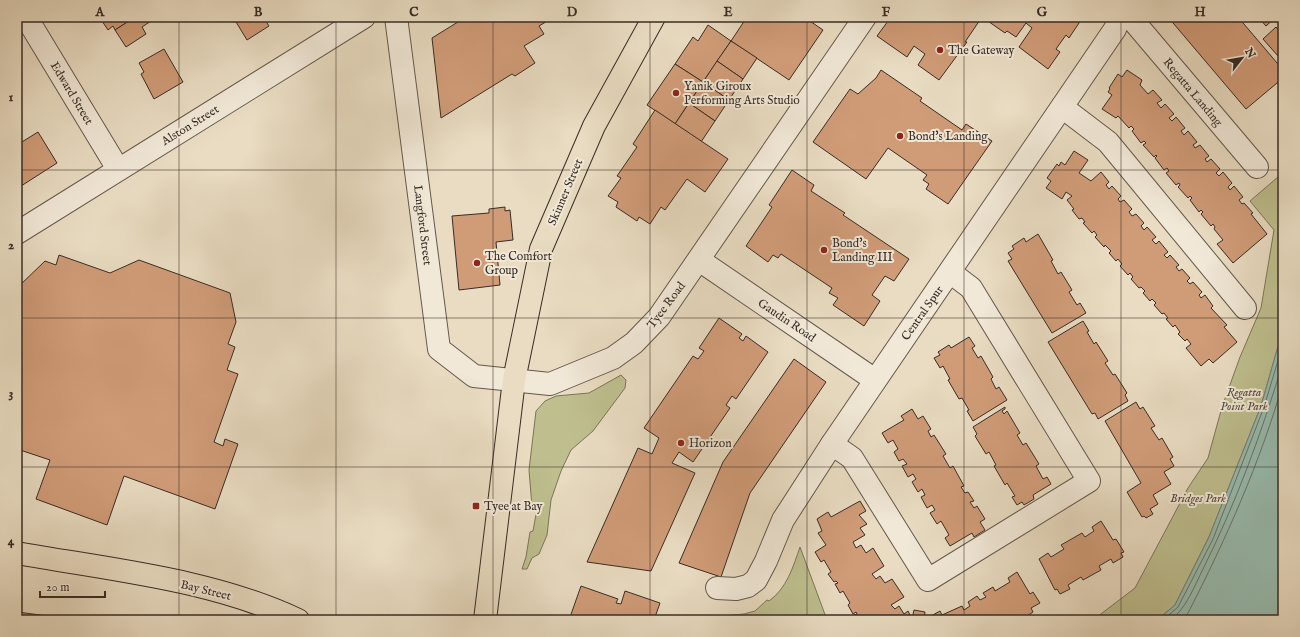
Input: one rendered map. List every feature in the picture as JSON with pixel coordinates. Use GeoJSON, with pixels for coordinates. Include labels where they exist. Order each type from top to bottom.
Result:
{"type":"FeatureCollection","features":[{"type":"Feature","properties":{"kind":"main road","name":"Skinner Street"},"geometry":{"type":"LineString","coordinates":[[514,380],[541,249],[594,126],[654,17]]}},
{"type":"Feature","properties":{"kind":"main road"},"geometry":{"type":"LineString","coordinates":[[485,620],[514,380]]}},
{"type":"Feature","properties":{"kind":"main road","name":"Bay Street"},"geometry":{"type":"LineString","coordinates":[[17,553],[152,577],[213,590],[274,609],[298,620]]}},
{"type":"Feature","properties":{"kind":"main road"},"geometry":{"type":"LineString","coordinates":[[473,620],[490,585]]}},
{"type":"Feature","properties":{"kind":"street","name":"Edward Street"},"geometry":{"type":"LineString","coordinates":[[26,17],[118,169]]}},
{"type":"Feature","properties":{"kind":"street","name":"Alston Street"},"geometry":{"type":"LineString","coordinates":[[17,233],[364,17]]}},
{"type":"Feature","properties":{"kind":"street","name":"Langford Street"},"geometry":{"type":"LineString","coordinates":[[396,17],[439,349],[474,376],[514,380]]}},
{"type":"Feature","properties":{"kind":"street","name":"Tyee Road"},"geometry":{"type":"LineString","coordinates":[[514,380],[550,384],[612,358],[634,343],[659,317],[865,17]]}},
{"type":"Feature","properties":{"kind":"street","name":"Central Spur"},"geometry":{"type":"LineString","coordinates":[[717,588],[736,589],[748,586],[756,580],[766,561],[783,520],[832,444],[1115,29],[1120,17]]}},
{"type":"Feature","properties":{"kind":"street","name":"Regatta Landing"},"geometry":{"type":"LineString","coordinates":[[1130,17],[1257,167]]}},
{"type":"Feature","properties":{"kind":"street"},"geometry":{"type":"LineString","coordinates":[[1062,107],[1108,142],[1245,308]]}},
{"type":"Feature","properties":{"kind":"street","name":"Gaudin Road"},"geometry":{"type":"LineString","coordinates":[[699,260],[875,380]]}},
{"type":"Feature","properties":{"kind":"street"},"geometry":{"type":"LineString","coordinates":[[832,444],[852,458],[928,580],[1089,481],[971,288],[950,272]]}},
{"type":"Feature","properties":{"kind":"green space","name":"Regatta Point Park"},"geometry":{"type":"Polygon","coordinates":[[[1278,177],[1283,182],[1283,329],[1261,406],[1209,537],[1175,605],[1157,620],[1093,620],[1135,588],[1188,488],[1208,458],[1222,407],[1240,357],[1261,308],[1274,230],[1250,201],[1278,177]]]}},
{"type":"Feature","properties":{"kind":"green space"},"geometry":{"type":"Polygon","coordinates":[[[621,375],[626,380],[625,388],[593,431],[571,450],[561,471],[551,500],[547,535],[539,554],[532,558],[527,569],[522,569],[526,557],[530,532],[533,531],[537,509],[532,507],[529,470],[536,411],[545,401],[556,396],[589,393],[621,375]]]}},
{"type":"Feature","properties":{"kind":"green space"},"geometry":{"type":"Polygon","coordinates":[[[800,547],[827,620],[723,620],[722,616],[744,614],[755,611],[767,600],[769,601],[775,596],[789,577],[800,547]]]}},
{"type":"Feature","properties":{"kind":"water"},"geometry":{"type":"Polygon","coordinates":[[[1283,329],[1283,620],[1157,620],[1175,605],[1209,537],[1261,406],[1283,329]]]}},
{"type":"Feature","properties":{"kind":"building"},"geometry":{"type":"Polygon","coordinates":[[[135,17],[115,30],[113,26],[108,30],[100,18],[135,17]]]}},
{"type":"Feature","properties":{"kind":"building"},"geometry":{"type":"Polygon","coordinates":[[[135,17],[157,17],[142,27],[146,34],[126,47],[115,30],[135,17]]]}},
{"type":"Feature","properties":{"kind":"building"},"geometry":{"type":"Polygon","coordinates":[[[233,17],[263,17],[269,26],[247,40],[233,17]]]}},
{"type":"Feature","properties":{"kind":"building"},"geometry":{"type":"Polygon","coordinates":[[[466,17],[554,17],[539,26],[544,34],[524,46],[535,63],[515,76],[512,74],[441,118],[432,38],[466,17]]]}},
{"type":"Feature","properties":{"kind":"building"},"geometry":{"type":"Polygon","coordinates":[[[747,17],[804,17],[823,30],[789,80],[731,41],[747,17]]]}},
{"type":"Feature","properties":{"kind":"building","name":"The Gateway"},"geometry":{"type":"Polygon","coordinates":[[[891,17],[982,17],[965,42],[967,42],[939,80],[918,65],[925,54],[914,46],[907,57],[877,36],[891,17]]]}},
{"type":"Feature","properties":{"kind":"building","name":"The Gateway"},"geometry":{"type":"Polygon","coordinates":[[[982,17],[1083,17],[1069,38],[1066,35],[1056,49],[1060,52],[1048,69],[1019,47],[1032,28],[1026,23],[1016,37],[1007,31],[1005,33],[982,17]]]}},
{"type":"Feature","properties":{"kind":"building"},"geometry":{"type":"Polygon","coordinates":[[[1168,17],[1238,17],[1283,70],[1283,78],[1246,109],[1168,17]]]}},
{"type":"Feature","properties":{"kind":"building"},"geometry":{"type":"Polygon","coordinates":[[[1258,17],[1276,17],[1266,26],[1258,17]]]}},
{"type":"Feature","properties":{"kind":"building"},"geometry":{"type":"Polygon","coordinates":[[[708,25],[731,41],[703,82],[675,64],[693,37],[698,41],[708,25]]]}},
{"type":"Feature","properties":{"kind":"building"},"geometry":{"type":"Polygon","coordinates":[[[1276,27],[1283,35],[1283,52],[1278,56],[1263,39],[1276,27]]]}},
{"type":"Feature","properties":{"kind":"building"},"geometry":{"type":"Polygon","coordinates":[[[731,41],[757,58],[743,79],[717,61],[731,41]]]}},
{"type":"Feature","properties":{"kind":"building"},"geometry":{"type":"Polygon","coordinates":[[[164,49],[183,82],[154,99],[141,74],[144,72],[139,63],[164,49]]]}},
{"type":"Feature","properties":{"kind":"building"},"geometry":{"type":"Polygon","coordinates":[[[717,61],[743,79],[729,100],[703,82],[717,61]]]}},
{"type":"Feature","properties":{"kind":"building","name":"Yanik Giroux Performing Arts Studio"},"geometry":{"type":"Polygon","coordinates":[[[675,64],[703,82],[675,124],[647,105],[675,64]]]}},
{"type":"Feature","properties":{"kind":"building","name":"Bond's Landing"},"geometry":{"type":"Polygon","coordinates":[[[881,70],[922,98],[920,101],[962,130],[966,124],[992,141],[948,204],[926,189],[929,184],[923,180],[927,175],[888,148],[866,179],[813,142],[850,89],[858,94],[876,78],[881,70]]]}},
{"type":"Feature","properties":{"kind":"building"},"geometry":{"type":"Polygon","coordinates":[[[1127,70],[1142,80],[1140,85],[1148,94],[1153,90],[1162,100],[1157,103],[1161,108],[1165,104],[1174,114],[1169,118],[1172,121],[1176,117],[1185,128],[1181,131],[1184,135],[1188,131],[1197,142],[1193,145],[1195,148],[1200,145],[1209,156],[1205,159],[1207,162],[1211,159],[1220,169],[1216,173],[1219,176],[1223,172],[1232,183],[1228,187],[1230,190],[1234,186],[1243,197],[1239,200],[1242,204],[1244,203],[1253,213],[1251,214],[1267,234],[1233,263],[1217,244],[1223,240],[1214,229],[1215,227],[1213,224],[1211,226],[1201,214],[1203,212],[1201,210],[1199,212],[1190,200],[1192,198],[1190,196],[1188,198],[1178,187],[1180,185],[1179,183],[1176,185],[1166,173],[1169,171],[1167,168],[1164,170],[1155,158],[1157,156],[1156,155],[1154,157],[1143,145],[1146,143],[1144,141],[1141,143],[1132,131],[1134,129],[1131,126],[1129,128],[1118,116],[1116,118],[1102,109],[1112,95],[1108,92],[1110,89],[1109,88],[1118,74],[1122,77],[1127,70]]]}},
{"type":"Feature","properties":{"kind":"building"},"geometry":{"type":"Polygon","coordinates":[[[703,82],[729,100],[715,121],[689,103],[703,82]]]}},
{"type":"Feature","properties":{"kind":"building"},"geometry":{"type":"Polygon","coordinates":[[[689,103],[715,121],[701,142],[675,124],[689,103]]]}},
{"type":"Feature","properties":{"kind":"building"},"geometry":{"type":"Polygon","coordinates":[[[655,110],[728,159],[705,192],[687,179],[665,210],[661,207],[650,224],[639,217],[637,221],[616,207],[618,202],[608,196],[621,178],[617,176],[637,147],[633,144],[655,110]]]}},
{"type":"Feature","properties":{"kind":"building"},"geometry":{"type":"Polygon","coordinates":[[[38,132],[57,163],[18,188],[17,145],[38,132]]]}},
{"type":"Feature","properties":{"kind":"building"},"geometry":{"type":"Polygon","coordinates":[[[1074,151],[1088,160],[1079,173],[1091,181],[1101,172],[1109,182],[1106,185],[1109,189],[1112,186],[1121,196],[1118,199],[1120,202],[1124,200],[1132,209],[1129,212],[1132,216],[1136,214],[1144,223],[1141,226],[1144,230],[1147,227],[1156,237],[1152,240],[1156,244],[1159,241],[1168,252],[1164,255],[1167,258],[1170,255],[1179,265],[1176,267],[1179,271],[1182,269],[1190,278],[1187,281],[1190,284],[1193,282],[1202,292],[1199,295],[1201,298],[1205,295],[1213,306],[1211,308],[1227,325],[1224,327],[1237,342],[1213,363],[1209,359],[1201,366],[1186,348],[1191,344],[1187,339],[1185,341],[1178,334],[1180,332],[1175,325],[1173,327],[1166,319],[1168,318],[1164,313],[1162,314],[1154,305],[1156,303],[1152,299],[1150,301],[1143,293],[1145,291],[1141,287],[1139,288],[1131,279],[1133,277],[1130,273],[1128,275],[1120,266],[1122,264],[1118,259],[1116,261],[1109,253],[1111,251],[1105,245],[1104,247],[1095,237],[1097,235],[1094,231],[1092,233],[1083,223],[1085,222],[1082,218],[1079,219],[1072,210],[1074,209],[1067,200],[1072,196],[1066,192],[1062,199],[1046,188],[1051,181],[1047,178],[1057,164],[1059,166],[1061,162],[1065,165],[1074,151]]]}},
{"type":"Feature","properties":{"kind":"building","name":"Bond's Landing III"},"geometry":{"type":"Polygon","coordinates":[[[792,170],[814,185],[811,191],[845,213],[843,215],[909,259],[894,281],[885,276],[872,295],[880,301],[864,326],[833,305],[838,298],[829,293],[832,288],[781,254],[778,258],[773,255],[768,262],[746,246],[772,207],[769,205],[792,170]]]}},
{"type":"Feature","properties":{"kind":"building","name":"The Comfort Group"},"geometry":{"type":"Polygon","coordinates":[[[505,207],[505,211],[510,210],[513,240],[496,242],[500,285],[459,290],[452,216],[489,213],[489,209],[505,207]]]}},
{"type":"Feature","properties":{"kind":"building"},"geometry":{"type":"Polygon","coordinates":[[[1038,234],[1053,260],[1051,261],[1058,274],[1061,272],[1072,290],[1069,292],[1077,305],[1080,303],[1086,313],[1052,333],[1008,261],[1012,259],[1008,253],[1014,249],[1012,246],[1024,238],[1026,242],[1038,234]]]}},
{"type":"Feature","properties":{"kind":"building"},"geometry":{"type":"Polygon","coordinates":[[[59,255],[110,273],[139,260],[230,293],[236,322],[228,344],[235,347],[227,370],[238,374],[214,442],[223,446],[225,439],[238,444],[215,509],[124,476],[107,525],[36,499],[50,460],[17,449],[17,288],[45,261],[56,265],[59,255]]]}},
{"type":"Feature","properties":{"kind":"building","name":"Horizon"},"geometry":{"type":"Polygon","coordinates":[[[719,318],[742,334],[739,338],[743,341],[746,336],[768,352],[736,399],[732,396],[726,405],[730,408],[693,462],[679,452],[672,463],[695,473],[651,571],[587,562],[638,448],[652,454],[659,438],[644,428],[693,356],[698,359],[704,351],[699,348],[719,318]]]}},
{"type":"Feature","properties":{"kind":"building"},"geometry":{"type":"Polygon","coordinates":[[[1083,321],[1094,344],[1096,342],[1108,361],[1105,363],[1113,375],[1115,374],[1127,393],[1125,395],[1128,401],[1098,419],[1095,413],[1092,414],[1048,342],[1083,321]]]}},
{"type":"Feature","properties":{"kind":"building"},"geometry":{"type":"Polygon","coordinates":[[[969,337],[975,346],[972,348],[978,358],[981,356],[993,377],[991,379],[996,389],[999,387],[1007,400],[973,421],[962,398],[959,399],[948,380],[950,379],[943,366],[940,368],[934,358],[940,355],[938,352],[949,345],[951,348],[969,337]]]}},
{"type":"Feature","properties":{"kind":"building"},"geometry":{"type":"Polygon","coordinates":[[[794,359],[826,382],[750,493],[721,577],[679,563],[723,462],[794,359]]]}},
{"type":"Feature","properties":{"kind":"building"},"geometry":{"type":"Polygon","coordinates":[[[1136,402],[1140,409],[1143,407],[1155,426],[1151,428],[1159,440],[1162,438],[1173,457],[1170,459],[1174,466],[1164,472],[1171,484],[1153,495],[1158,504],[1150,509],[1153,514],[1146,518],[1144,516],[1142,517],[1127,492],[1141,483],[1105,421],[1136,402]]]}},
{"type":"Feature","properties":{"kind":"building"},"geometry":{"type":"Polygon","coordinates":[[[1005,407],[1002,411],[1004,414],[1007,411],[1020,433],[1017,435],[1023,445],[1026,443],[1039,464],[1036,466],[1043,479],[1047,477],[1051,484],[1033,495],[1034,499],[1024,505],[1022,502],[1017,505],[1012,497],[1015,496],[1007,483],[1005,485],[994,466],[996,465],[989,452],[986,454],[975,436],[977,434],[973,427],[1005,407]]]}},
{"type":"Feature","properties":{"kind":"building"},"geometry":{"type":"Polygon","coordinates":[[[912,409],[918,419],[923,416],[931,429],[928,431],[931,437],[934,435],[946,454],[943,456],[950,468],[953,466],[964,486],[961,487],[965,493],[968,492],[974,501],[970,502],[974,508],[977,506],[985,519],[980,522],[985,530],[974,537],[972,533],[950,546],[945,538],[949,535],[941,521],[937,524],[930,513],[935,510],[932,505],[927,508],[921,497],[925,495],[922,489],[918,492],[912,482],[916,479],[913,474],[908,477],[902,466],[907,464],[903,459],[899,461],[894,452],[898,449],[893,440],[888,443],[882,433],[904,420],[901,416],[912,409]]]}},
{"type":"Feature","properties":{"kind":"building"},"geometry":{"type":"Polygon","coordinates":[[[860,501],[866,511],[859,515],[867,524],[860,528],[865,535],[853,542],[856,548],[861,545],[866,553],[873,548],[884,566],[872,574],[876,579],[880,576],[885,583],[892,579],[904,597],[891,605],[895,609],[899,606],[904,614],[908,611],[912,619],[914,610],[925,612],[924,620],[857,620],[854,615],[857,614],[856,612],[853,614],[848,605],[850,603],[843,591],[840,593],[835,584],[838,583],[836,581],[834,582],[828,574],[831,572],[824,560],[821,562],[815,552],[826,545],[818,533],[822,531],[817,519],[828,512],[831,517],[860,501]]]}},
{"type":"Feature","properties":{"kind":"building"},"geometry":{"type":"Polygon","coordinates":[[[1101,521],[1113,540],[1116,539],[1124,552],[1121,553],[1123,557],[1113,563],[1111,559],[1099,566],[1101,570],[1083,580],[1081,577],[1068,585],[1070,589],[1060,594],[1057,589],[1055,590],[1039,559],[1048,553],[1051,557],[1064,549],[1061,545],[1082,533],[1085,537],[1094,531],[1092,527],[1101,521]]]}},
{"type":"Feature","properties":{"kind":"building"},"geometry":{"type":"Polygon","coordinates":[[[1017,572],[1030,594],[1033,592],[1040,603],[1031,608],[1033,612],[1021,620],[1020,617],[1015,620],[934,620],[931,616],[940,611],[942,615],[962,606],[964,610],[970,606],[968,602],[977,596],[980,600],[986,597],[983,593],[993,587],[995,591],[1010,582],[1008,578],[1017,572]]]}},
{"type":"Feature","properties":{"kind":"building"},"geometry":{"type":"Polygon","coordinates":[[[581,586],[618,599],[616,603],[621,604],[625,591],[660,603],[654,620],[569,620],[581,586]]]}},
{"type":"Feature","properties":{"kind":"building"},"geometry":{"type":"Polygon","coordinates":[[[18,612],[77,620],[17,620],[18,612]]]}},
{"type":"Feature","properties":{"kind":"place","name":"The Gateway"},"geometry":{"type":"Point","coordinates":[940,50]}},
{"type":"Feature","properties":{"kind":"place","name":"Yanik Giroux Performing Arts Studio"},"geometry":{"type":"Point","coordinates":[676,93]}},
{"type":"Feature","properties":{"kind":"place","name":"Bond's Landing"},"geometry":{"type":"Point","coordinates":[900,136]}},
{"type":"Feature","properties":{"kind":"place","name":"Bond's Landing III"},"geometry":{"type":"Point","coordinates":[824,250]}},
{"type":"Feature","properties":{"kind":"place","name":"The Comfort Group"},"geometry":{"type":"Point","coordinates":[477,263]}},
{"type":"Feature","properties":{"kind":"place","name":"Horizon"},"geometry":{"type":"Point","coordinates":[681,443]}},
{"type":"Feature","properties":{"kind":"place","name":"Tyee at Bay"},"geometry":{"type":"Point","coordinates":[476,506]}},
{"type":"Feature","properties":{"kind":"park label","name":"Bridges Park"},"geometry":{"type":"Point","coordinates":[1198,498]}}]}
